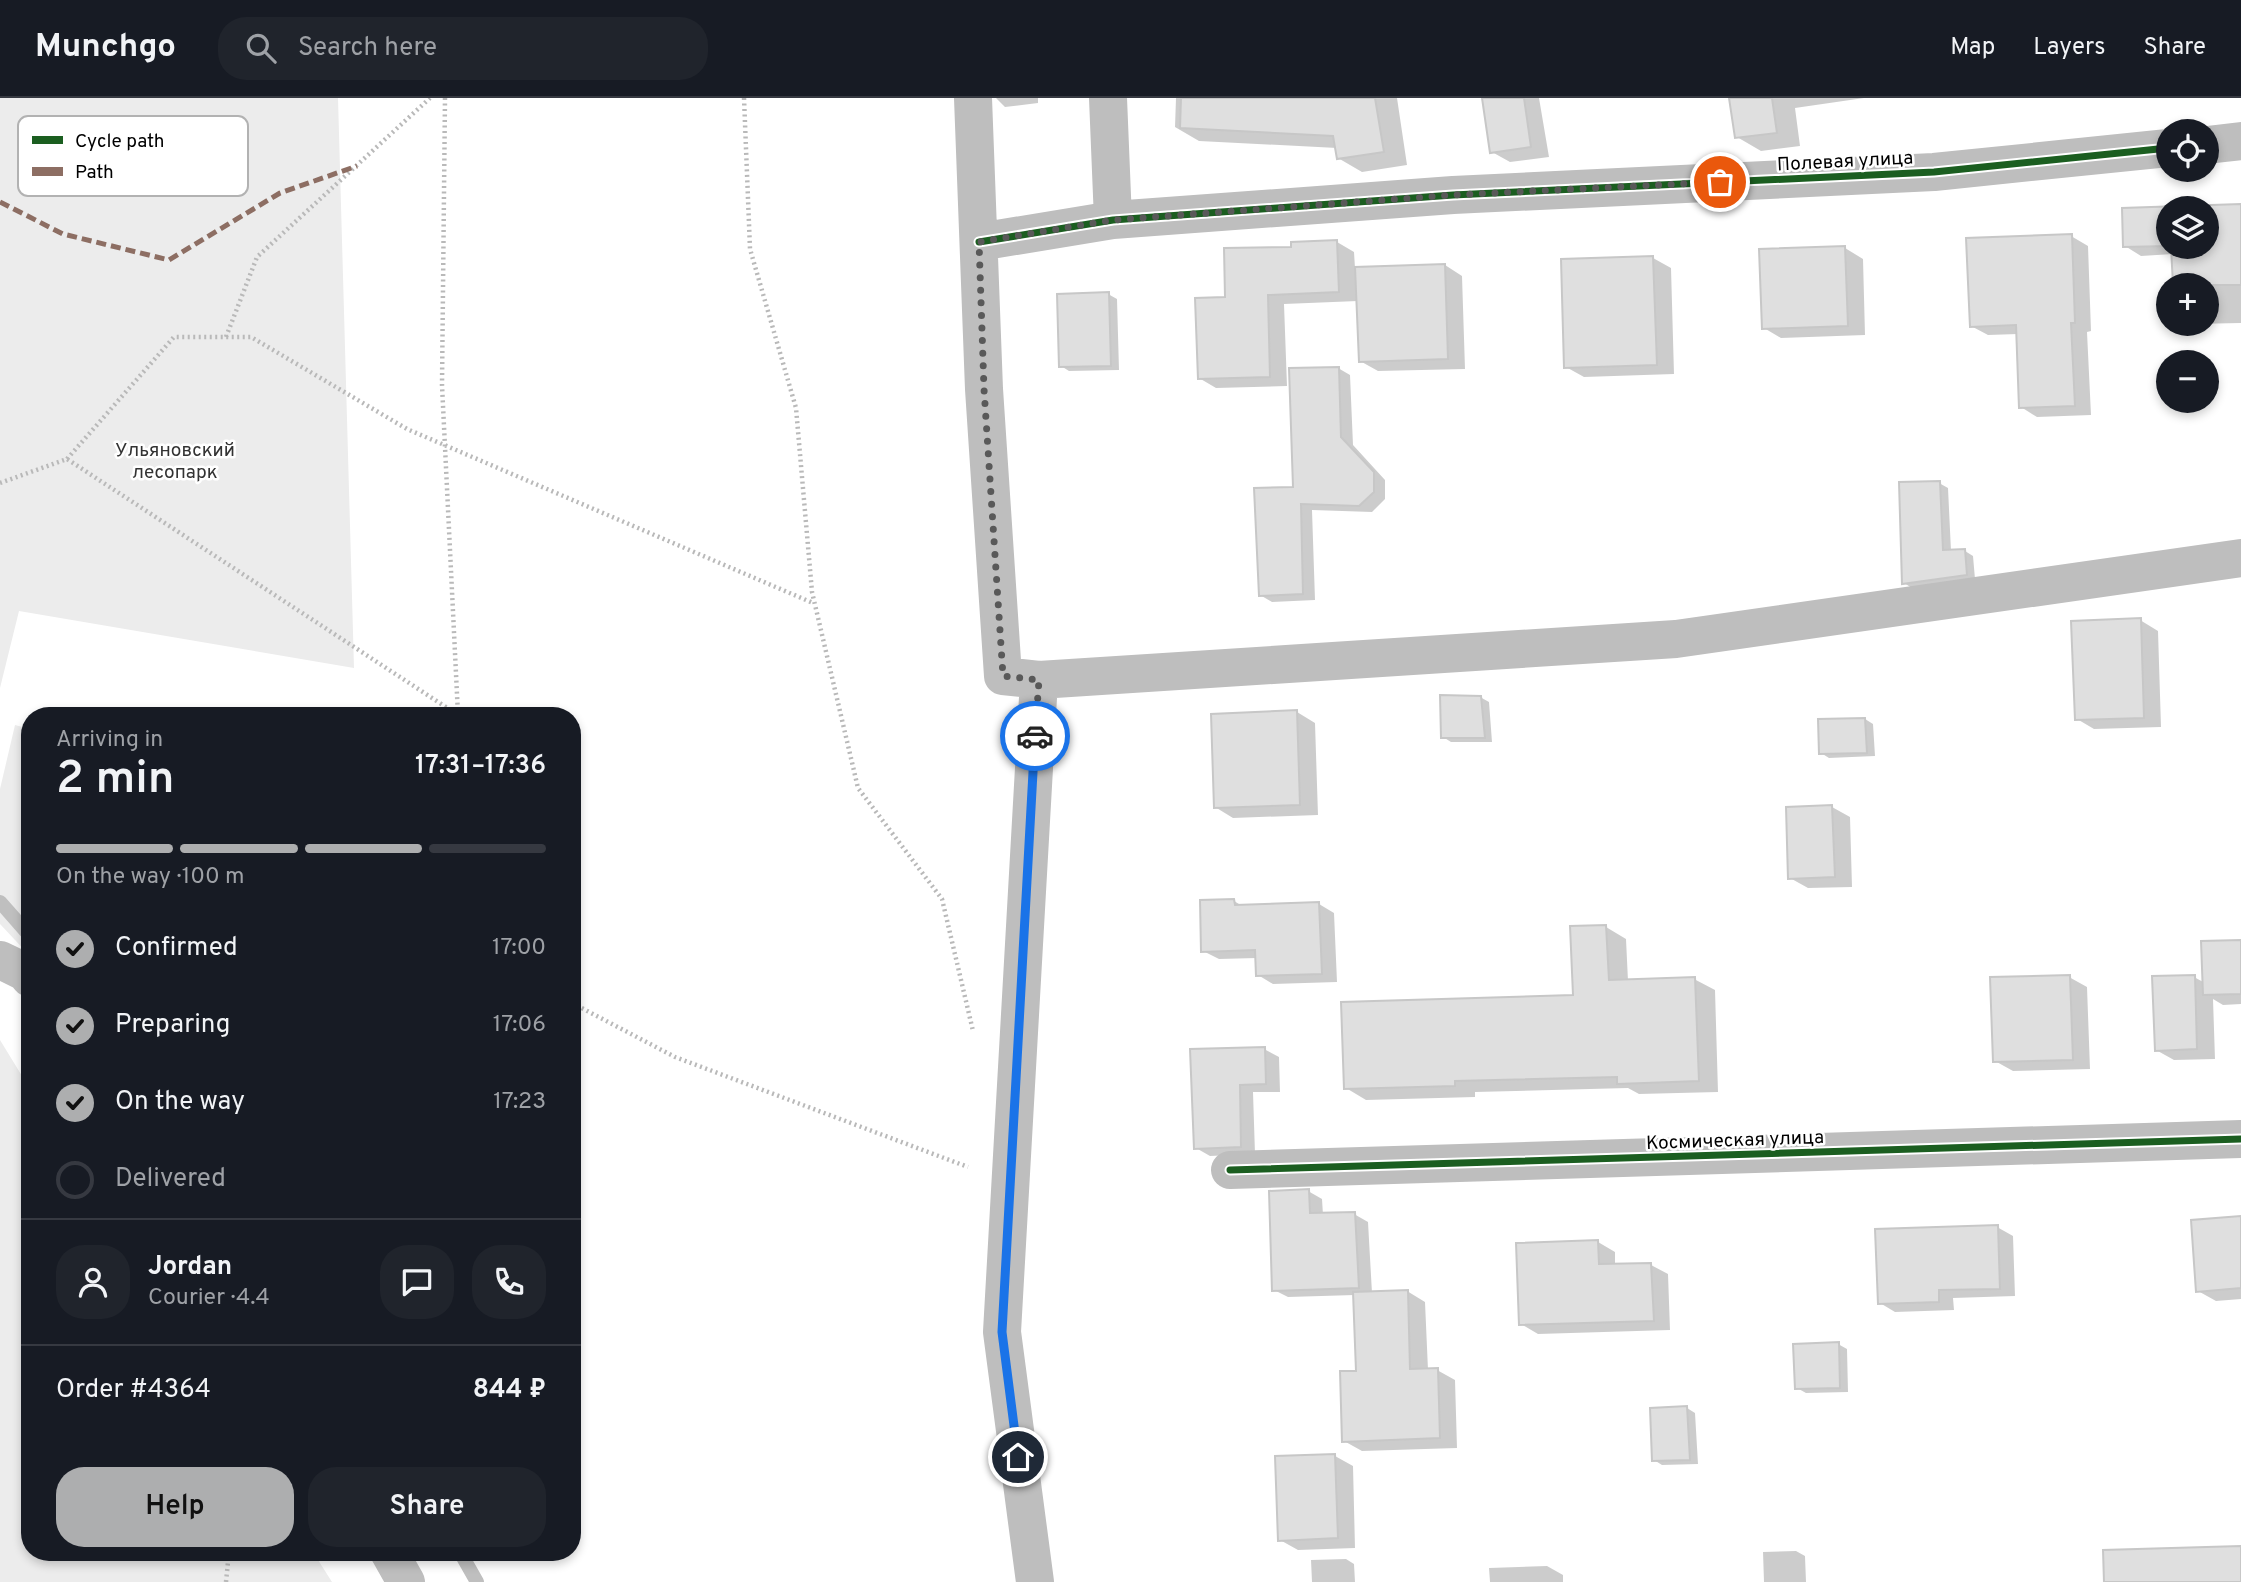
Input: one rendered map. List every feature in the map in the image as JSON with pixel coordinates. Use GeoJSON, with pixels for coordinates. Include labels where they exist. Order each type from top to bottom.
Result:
{"type":"FeatureCollection","features":[{"type":"Feature","properties":{"kind":"street"},"geometry":{"type":"LineString","coordinates":[[973,98],[984,389],[1003,676],[1039,680],[1676,639],[2241,558]]}},
{"type":"Feature","properties":{"kind":"street"},"geometry":{"type":"LineString","coordinates":[[1108,98],[1113,220]]}},
{"type":"Feature","properties":{"kind":"street"},"geometry":{"type":"LineString","coordinates":[[2219,144],[2241,141]]}},
{"type":"Feature","properties":{"kind":"street","name":"Полевая улица"},"geometry":{"type":"LineString","coordinates":[[979,242],[1113,220],[1453,195],[1934,172],[2156,149]]}},
{"type":"Feature","properties":{"kind":"street"},"geometry":{"type":"LineString","coordinates":[[1035,1582],[1002,1332],[1039,680]]}},
{"type":"Feature","properties":{"kind":"street"},"geometry":{"type":"LineString","coordinates":[[0,960],[21,970]]}},
{"type":"Feature","properties":{"kind":"street","name":"Космическая улица"},"geometry":{"type":"LineString","coordinates":[[1230,1170],[2241,1139]]}},
{"type":"Feature","properties":{"kind":"street"},"geometry":{"type":"LineString","coordinates":[[394,1561],[406,1582]]}},
{"type":"Feature","properties":{"kind":"path"},"geometry":{"type":"LineString","coordinates":[[226,337],[257,257],[430,98]]}},
{"type":"Feature","properties":{"kind":"path"},"geometry":{"type":"LineString","coordinates":[[445,98],[442,385],[458,707]]}},
{"type":"Feature","properties":{"kind":"path"},"geometry":{"type":"LineString","coordinates":[[744,98],[750,249],[796,408],[814,603],[858,788],[942,899],[974,1034]]}},
{"type":"Feature","properties":{"kind":"path"},"geometry":{"type":"LineString","coordinates":[[0,483],[67,459],[174,337],[251,337],[407,429],[814,603]]}},
{"type":"Feature","properties":{"kind":"path"},"geometry":{"type":"LineString","coordinates":[[67,459],[446,707]]}},
{"type":"Feature","properties":{"kind":"path"},"geometry":{"type":"LineString","coordinates":[[581,1008],[675,1057],[1009,1182]]}},
{"type":"Feature","properties":{"kind":"path"},"geometry":{"type":"LineString","coordinates":[[226,1582],[228,1561]]}},
{"type":"Feature","properties":{"kind":"green space","name":"Ульяновский лесопарк"},"geometry":{"type":"Polygon","coordinates":[[[0,98],[338,98],[354,668],[19,611],[0,688],[0,98]]]}},
{"type":"Feature","properties":{"kind":"green space"},"geometry":{"type":"Polygon","coordinates":[[[15,725],[21,727],[21,946],[0,924],[0,789],[15,725]]]}},
{"type":"Feature","properties":{"kind":"green space"},"geometry":{"type":"Polygon","coordinates":[[[0,1040],[21,1074],[21,1561],[319,1561],[332,1582],[0,1582],[0,1040]]]}},
{"type":"Feature","properties":{"kind":"building"},"geometry":{"type":"Polygon","coordinates":[[[1181,98],[1375,98],[1384,152],[1337,159],[1333,136],[1180,128],[1181,98]]]}},
{"type":"Feature","properties":{"kind":"building"},"geometry":{"type":"Polygon","coordinates":[[[1482,98],[1524,98],[1531,147],[1490,153],[1482,98]]]}},
{"type":"Feature","properties":{"kind":"building"},"geometry":{"type":"Polygon","coordinates":[[[1729,98],[1772,98],[1777,133],[1735,138],[1729,98]]]}},
{"type":"Feature","properties":{"kind":"building"},"geometry":{"type":"Polygon","coordinates":[[[2241,204],[2241,285],[2219,285],[2219,273],[2172,273],[2172,259],[2219,259],[2219,205],[2241,204]]]}},
{"type":"Feature","properties":{"kind":"building"},"geometry":{"type":"Polygon","coordinates":[[[2156,207],[2156,246],[2123,247],[2122,208],[2156,207]]]}},
{"type":"Feature","properties":{"kind":"building"},"geometry":{"type":"Polygon","coordinates":[[[2072,234],[2075,323],[2071,323],[2075,406],[2019,408],[2016,325],[1970,327],[1966,238],[2072,234]]]}},
{"type":"Feature","properties":{"kind":"building"},"geometry":{"type":"Polygon","coordinates":[[[1337,240],[1339,292],[1268,295],[1270,377],[1198,379],[1195,298],[1225,297],[1224,248],[1291,247],[1291,242],[1337,240]]]}},
{"type":"Feature","properties":{"kind":"building"},"geometry":{"type":"Polygon","coordinates":[[[1845,246],[1848,326],[1762,329],[1759,249],[1845,246]]]}},
{"type":"Feature","properties":{"kind":"building"},"geometry":{"type":"Polygon","coordinates":[[[1653,256],[1657,365],[1564,368],[1561,259],[1653,256]]]}},
{"type":"Feature","properties":{"kind":"building"},"geometry":{"type":"Polygon","coordinates":[[[1445,264],[1448,359],[1359,362],[1355,267],[1445,264]]]}},
{"type":"Feature","properties":{"kind":"building"},"geometry":{"type":"Polygon","coordinates":[[[1109,292],[1111,366],[1059,367],[1057,294],[1109,292]]]}},
{"type":"Feature","properties":{"kind":"building"},"geometry":{"type":"Polygon","coordinates":[[[1339,367],[1341,437],[1374,472],[1374,492],[1359,506],[1301,504],[1303,594],[1259,596],[1254,488],[1293,487],[1289,368],[1339,367]]]}},
{"type":"Feature","properties":{"kind":"building"},"geometry":{"type":"Polygon","coordinates":[[[1940,481],[1943,550],[1965,549],[1967,575],[1902,584],[1899,482],[1940,481]]]}},
{"type":"Feature","properties":{"kind":"building"},"geometry":{"type":"Polygon","coordinates":[[[2141,618],[2144,718],[2075,720],[2071,621],[2141,618]]]}},
{"type":"Feature","properties":{"kind":"building"},"geometry":{"type":"Polygon","coordinates":[[[1440,695],[1481,696],[1485,738],[1441,738],[1440,695]]]}},
{"type":"Feature","properties":{"kind":"building"},"geometry":{"type":"Polygon","coordinates":[[[1297,710],[1300,805],[1214,808],[1211,714],[1297,710]]]}},
{"type":"Feature","properties":{"kind":"building"},"geometry":{"type":"Polygon","coordinates":[[[1865,718],[1867,753],[1819,754],[1818,719],[1865,718]]]}},
{"type":"Feature","properties":{"kind":"building"},"geometry":{"type":"Polygon","coordinates":[[[1832,805],[1835,877],[1788,879],[1786,807],[1832,805]]]}},
{"type":"Feature","properties":{"kind":"building"},"geometry":{"type":"Polygon","coordinates":[[[1234,899],[1235,905],[1319,902],[1322,974],[1256,976],[1255,950],[1201,952],[1200,900],[1234,899]]]}},
{"type":"Feature","properties":{"kind":"building"},"geometry":{"type":"Polygon","coordinates":[[[1606,925],[1609,980],[1695,977],[1699,1081],[1617,1084],[1617,1077],[1455,1081],[1455,1086],[1344,1089],[1341,1002],[1573,995],[1570,926],[1606,925]]]}},
{"type":"Feature","properties":{"kind":"building"},"geometry":{"type":"Polygon","coordinates":[[[2241,940],[2241,994],[2203,995],[2201,941],[2241,940]]]}},
{"type":"Feature","properties":{"kind":"building"},"geometry":{"type":"Polygon","coordinates":[[[2070,975],[2073,1060],[1993,1062],[1990,977],[2070,975]]]}},
{"type":"Feature","properties":{"kind":"building"},"geometry":{"type":"Polygon","coordinates":[[[2195,975],[2197,1049],[2155,1051],[2152,976],[2195,975]]]}},
{"type":"Feature","properties":{"kind":"building"},"geometry":{"type":"Polygon","coordinates":[[[1265,1047],[1266,1084],[1240,1085],[1241,1147],[1194,1149],[1190,1049],[1265,1047]]]}},
{"type":"Feature","properties":{"kind":"building"},"geometry":{"type":"Polygon","coordinates":[[[1309,1189],[1310,1213],[1355,1212],[1359,1288],[1272,1291],[1269,1191],[1309,1189]]]}},
{"type":"Feature","properties":{"kind":"building"},"geometry":{"type":"Polygon","coordinates":[[[2241,1216],[2241,1288],[2196,1292],[2191,1220],[2241,1216]]]}},
{"type":"Feature","properties":{"kind":"building"},"geometry":{"type":"Polygon","coordinates":[[[1998,1225],[2000,1289],[1939,1290],[1939,1302],[1878,1304],[1875,1229],[1998,1225]]]}},
{"type":"Feature","properties":{"kind":"building"},"geometry":{"type":"Polygon","coordinates":[[[1598,1240],[1599,1264],[1651,1263],[1654,1321],[1519,1325],[1516,1243],[1598,1240]]]}},
{"type":"Feature","properties":{"kind":"building"},"geometry":{"type":"Polygon","coordinates":[[[1408,1290],[1410,1369],[1438,1368],[1440,1438],[1342,1442],[1340,1371],[1356,1371],[1353,1292],[1408,1290]]]}},
{"type":"Feature","properties":{"kind":"building"},"geometry":{"type":"Polygon","coordinates":[[[1839,1342],[1840,1388],[1795,1389],[1793,1344],[1839,1342]]]}},
{"type":"Feature","properties":{"kind":"building"},"geometry":{"type":"Polygon","coordinates":[[[1687,1406],[1690,1460],[1652,1461],[1650,1408],[1687,1406]]]}},
{"type":"Feature","properties":{"kind":"building"},"geometry":{"type":"Polygon","coordinates":[[[1335,1454],[1338,1538],[1278,1541],[1275,1456],[1335,1454]]]}},
{"type":"Feature","properties":{"kind":"building"},"geometry":{"type":"Polygon","coordinates":[[[2241,1546],[2241,1582],[2104,1582],[2103,1550],[2241,1546]]]}},
{"type":"Feature","properties":{"kind":"waterway"},"geometry":{"type":"LineString","coordinates":[[0,902],[21,926]]}},
{"type":"Feature","properties":{"kind":"waterway"},"geometry":{"type":"LineString","coordinates":[[465,1561],[477,1582]]}},
{"type":"Feature","properties":{"kind":"marked path"},"geometry":{"type":"LineString","coordinates":[[0,202],[63,234],[169,260],[280,193],[357,166]]}},
{"type":"Feature","properties":{"kind":"cycle path"},"geometry":{"type":"LineString","coordinates":[[979,242],[1113,220],[1453,195],[1934,172],[2156,149]]}},
{"type":"Feature","properties":{"kind":"cycle path"},"geometry":{"type":"LineString","coordinates":[[1230,1170],[2241,1139]]}},
{"type":"Feature","properties":{"kind":"way so far"},"geometry":{"type":"LineString","coordinates":[[1035,736],[1039,680],[1003,676],[984,389],[979,242],[1113,220],[1453,195],[1720,182]]}},
{"type":"Feature","properties":{"kind":"route"},"geometry":{"type":"LineString","coordinates":[[1018,1457],[1002,1332],[1012,1108],[1035,736]]}}]}
